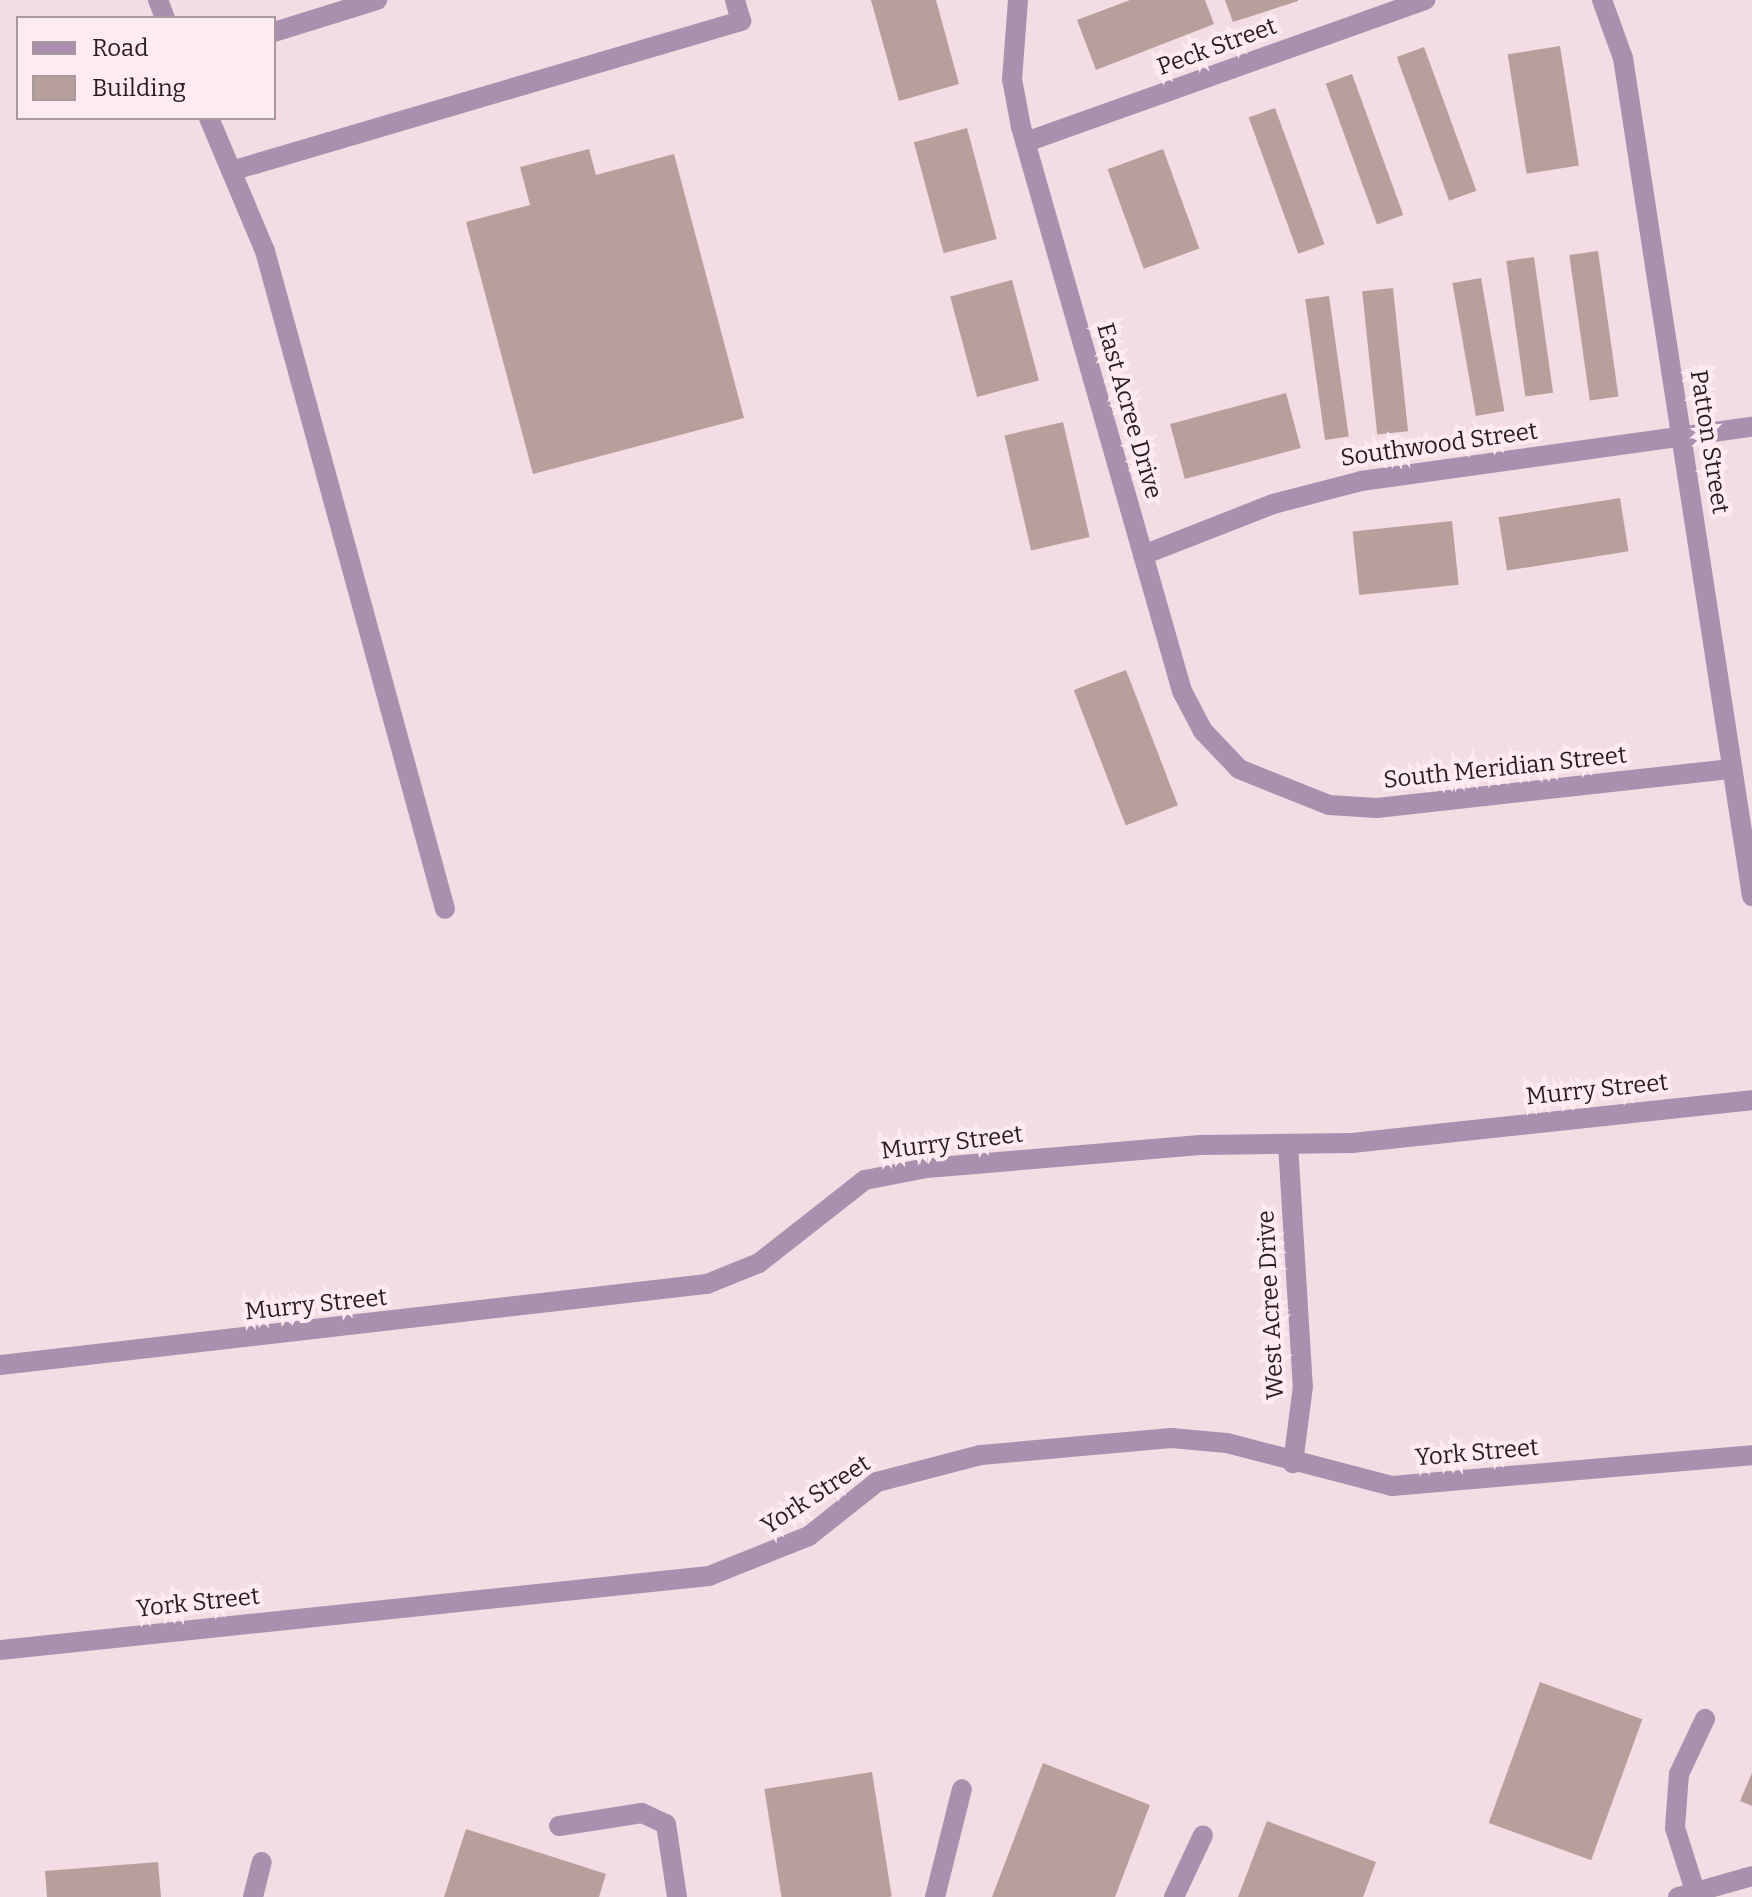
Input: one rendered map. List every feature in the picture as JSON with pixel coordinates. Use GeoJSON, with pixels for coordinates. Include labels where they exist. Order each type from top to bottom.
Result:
{"type":"FeatureCollection","features":[{"type":"Feature","properties":{"kind":"street"},"geometry":{"type":"LineString","coordinates":[[276,31],[377,0]]}},
{"type":"Feature","properties":{"kind":"street"},"geometry":{"type":"LineString","coordinates":[[231,171],[741,21],[735,0]]}},
{"type":"Feature","properties":{"kind":"street","name":"East Acree Drive"},"geometry":{"type":"LineString","coordinates":[[1018,0],[1012,79],[1026,142],[1182,691],[1203,731],[1239,769],[1284,793]]}},
{"type":"Feature","properties":{"kind":"street","name":"Peck Street"},"geometry":{"type":"LineString","coordinates":[[1026,142],[1425,0]]}},
{"type":"Feature","properties":{"kind":"street","name":"Patton Street"},"geometry":{"type":"LineString","coordinates":[[1602,0],[1623,58],[1752,896]]}},
{"type":"Feature","properties":{"kind":"street"},"geometry":{"type":"LineString","coordinates":[[210,120],[265,251],[445,909]]}},
{"type":"Feature","properties":{"kind":"street","name":"Southwood Street"},"geometry":{"type":"LineString","coordinates":[[1143,555],[1323,489],[1752,427]]}},
{"type":"Feature","properties":{"kind":"street","name":"South Meridian Street"},"geometry":{"type":"LineString","coordinates":[[1284,793],[1377,808],[1732,769]]}},
{"type":"Feature","properties":{"kind":"street","name":"Murry Street"},"geometry":{"type":"LineString","coordinates":[[0,1365],[648,1296],[759,1263],[865,1180],[942,1166],[1288,1144],[1352,1143],[1752,1100]]}},
{"type":"Feature","properties":{"kind":"street","name":"West Acree Drive"},"geometry":{"type":"LineString","coordinates":[[1288,1144],[1303,1386],[1293,1463]]}},
{"type":"Feature","properties":{"kind":"street","name":"York Street"},"geometry":{"type":"LineString","coordinates":[[0,1650],[709,1576],[762,1561],[809,1536],[877,1482],[981,1455],[1171,1438],[1227,1443],[1293,1463],[1392,1486],[1752,1455]]}},
{"type":"Feature","properties":{"kind":"street"},"geometry":{"type":"LineString","coordinates":[[1705,1719],[1679,1774],[1675,1828],[1687,1894],[1752,1876]]}},
{"type":"Feature","properties":{"kind":"street"},"geometry":{"type":"LineString","coordinates":[[935,1897],[962,1789]]}},
{"type":"Feature","properties":{"kind":"street"},"geometry":{"type":"LineString","coordinates":[[559,1826],[642,1813],[666,1824],[677,1897]]}},
{"type":"Feature","properties":{"kind":"street"},"geometry":{"type":"LineString","coordinates":[[1174,1897],[1203,1835]]}},
{"type":"Feature","properties":{"kind":"street"},"geometry":{"type":"LineString","coordinates":[[253,1897],[262,1862]]}},
{"type":"Feature","properties":{"kind":"building"},"geometry":{"type":"Polygon","coordinates":[[[871,0],[936,0],[959,84],[899,101],[871,0]]]}},
{"type":"Feature","properties":{"kind":"building"},"geometry":{"type":"Polygon","coordinates":[[[1130,0],[1205,0],[1214,24],[1096,70],[1077,20],[1130,0]]]}},
{"type":"Feature","properties":{"kind":"building"},"geometry":{"type":"Polygon","coordinates":[[[1225,0],[1298,0],[1298,1],[1233,22],[1225,0]]]}},
{"type":"Feature","properties":{"kind":"building"},"geometry":{"type":"Polygon","coordinates":[[[1560,46],[1579,166],[1527,174],[1508,54],[1560,46]]]}},
{"type":"Feature","properties":{"kind":"building"},"geometry":{"type":"Polygon","coordinates":[[[1424,47],[1476,191],[1449,201],[1397,57],[1424,47]]]}},
{"type":"Feature","properties":{"kind":"building"},"geometry":{"type":"Polygon","coordinates":[[[1352,74],[1403,215],[1377,225],[1326,84],[1352,74]]]}},
{"type":"Feature","properties":{"kind":"building"},"geometry":{"type":"Polygon","coordinates":[[[1275,108],[1325,244],[1298,254],[1249,118],[1275,108]]]}},
{"type":"Feature","properties":{"kind":"building"},"geometry":{"type":"Polygon","coordinates":[[[967,128],[997,239],[944,253],[914,142],[967,128]]]}},
{"type":"Feature","properties":{"kind":"building"},"geometry":{"type":"Polygon","coordinates":[[[589,149],[596,175],[674,154],[744,418],[533,474],[466,222],[530,205],[520,167],[589,149]]]}},
{"type":"Feature","properties":{"kind":"building"},"geometry":{"type":"Polygon","coordinates":[[[1163,149],[1199,249],[1144,269],[1108,169],[1163,149]]]}},
{"type":"Feature","properties":{"kind":"building"},"geometry":{"type":"Polygon","coordinates":[[[1598,251],[1618,397],[1590,401],[1569,255],[1598,251]]]}},
{"type":"Feature","properties":{"kind":"building"},"geometry":{"type":"Polygon","coordinates":[[[1534,257],[1553,393],[1525,397],[1506,261],[1534,257]]]}},
{"type":"Feature","properties":{"kind":"building"},"geometry":{"type":"Polygon","coordinates":[[[1481,278],[1504,411],[1476,416],[1452,283],[1481,278]]]}},
{"type":"Feature","properties":{"kind":"building"},"geometry":{"type":"Polygon","coordinates":[[[1012,280],[1039,380],[977,397],[950,297],[1012,280]]]}},
{"type":"Feature","properties":{"kind":"building"},"geometry":{"type":"Polygon","coordinates":[[[1393,288],[1408,431],[1377,434],[1362,291],[1393,288]]]}},
{"type":"Feature","properties":{"kind":"building"},"geometry":{"type":"Polygon","coordinates":[[[1329,296],[1349,437],[1325,440],[1305,299],[1329,296]]]}},
{"type":"Feature","properties":{"kind":"building"},"geometry":{"type":"Polygon","coordinates":[[[1286,393],[1301,448],[1185,479],[1170,424],[1286,393]]]}},
{"type":"Feature","properties":{"kind":"building"},"geometry":{"type":"Polygon","coordinates":[[[1063,422],[1090,537],[1031,550],[1005,435],[1063,422]]]}},
{"type":"Feature","properties":{"kind":"building"},"geometry":{"type":"Polygon","coordinates":[[[1620,498],[1628,551],[1507,571],[1499,517],[1620,498]]]}},
{"type":"Feature","properties":{"kind":"building"},"geometry":{"type":"Polygon","coordinates":[[[1452,521],[1459,585],[1359,595],[1353,531],[1452,521]]]}},
{"type":"Feature","properties":{"kind":"building"},"geometry":{"type":"Polygon","coordinates":[[[1126,670],[1178,805],[1126,825],[1074,690],[1126,670]]]}},
{"type":"Feature","properties":{"kind":"building"},"geometry":{"type":"Polygon","coordinates":[[[1540,1682],[1642,1719],[1591,1860],[1489,1823],[1540,1682]]]}},
{"type":"Feature","properties":{"kind":"building"},"geometry":{"type":"Polygon","coordinates":[[[1043,1763],[1150,1805],[1115,1897],[992,1897],[1043,1763]]]}},
{"type":"Feature","properties":{"kind":"building"},"geometry":{"type":"Polygon","coordinates":[[[872,1772],[892,1896],[781,1897],[764,1789],[872,1772]]]}},
{"type":"Feature","properties":{"kind":"building"},"geometry":{"type":"Polygon","coordinates":[[[1752,1773],[1752,1806],[1740,1801],[1752,1773]]]}},
{"type":"Feature","properties":{"kind":"building"},"geometry":{"type":"Polygon","coordinates":[[[1267,1821],[1376,1862],[1363,1897],[1238,1897],[1267,1821]]]}},
{"type":"Feature","properties":{"kind":"building"},"geometry":{"type":"Polygon","coordinates":[[[466,1829],[606,1874],[599,1897],[444,1897],[466,1829]]]}},
{"type":"Feature","properties":{"kind":"building"},"geometry":{"type":"Polygon","coordinates":[[[158,1862],[161,1897],[47,1897],[45,1871],[158,1862]]]}}]}
